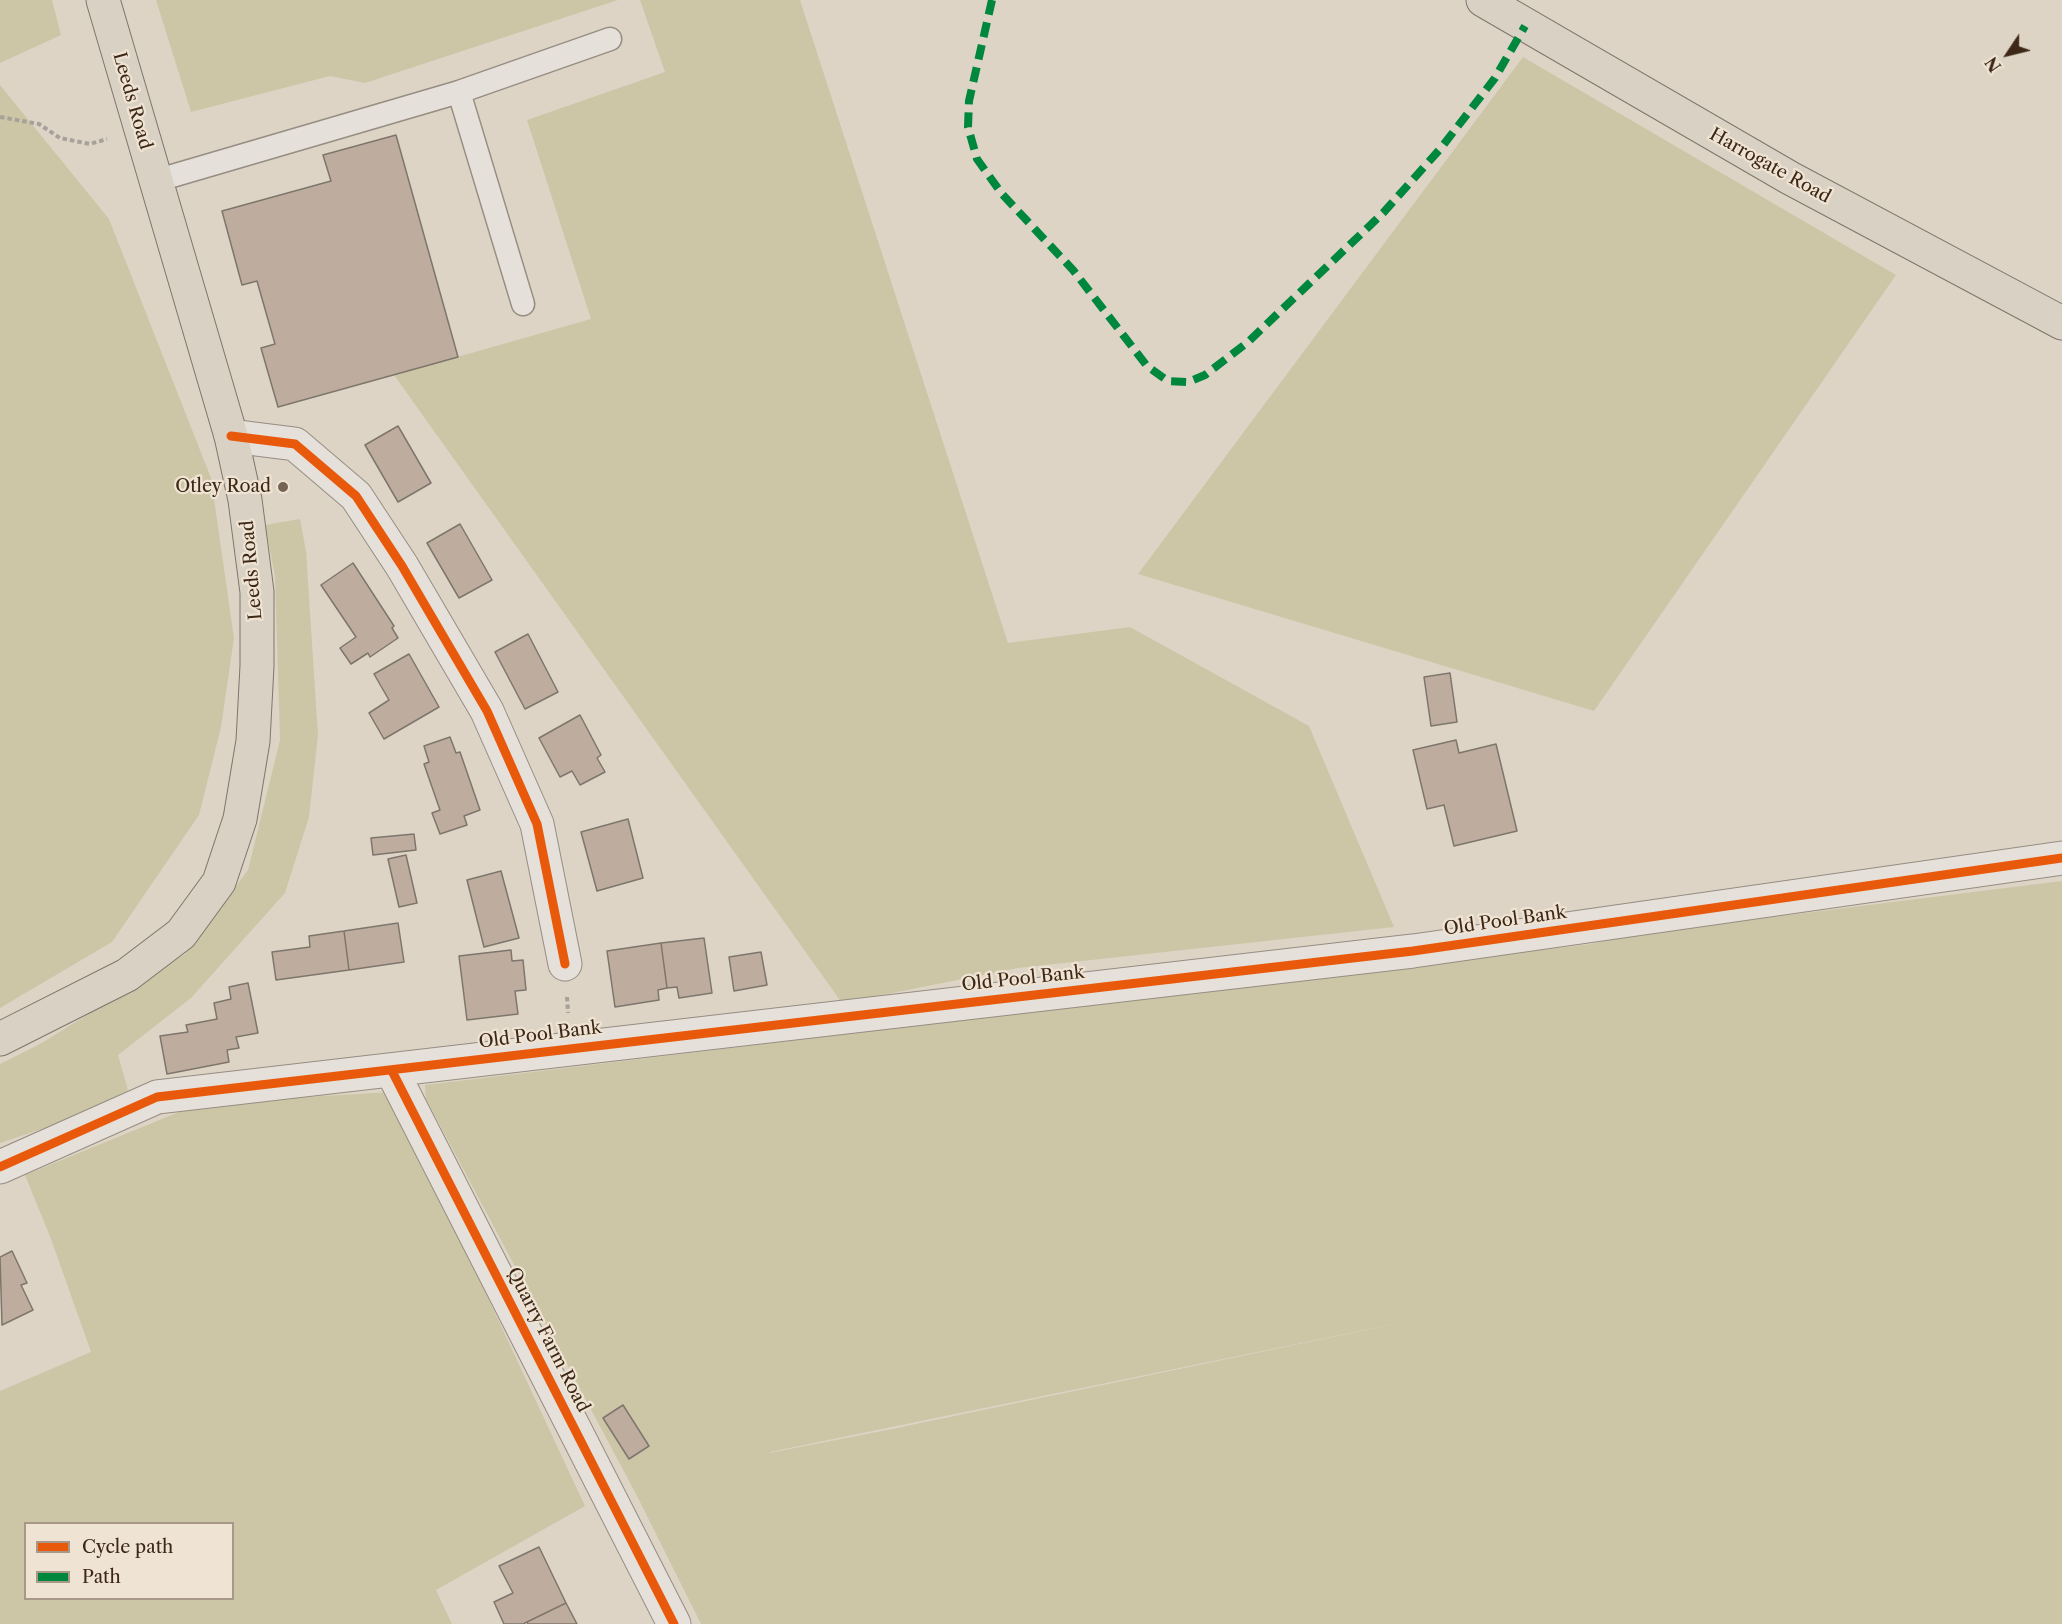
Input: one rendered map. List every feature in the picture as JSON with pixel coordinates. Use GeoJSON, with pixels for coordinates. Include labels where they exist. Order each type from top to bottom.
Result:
{"type":"FeatureCollection","features":[{"type":"Feature","properties":{"kind":"highway","name":"Leeds Road"},"geometry":{"type":"LineString","coordinates":[[0,1039],[127,975],[181,934],[219,882],[240,819],[253,741],[257,666],[257,592],[245,500],[231,436],[103,0]]}},
{"type":"Feature","properties":{"kind":"highway","name":"Harrogate Road"},"geometry":{"type":"LineString","coordinates":[[1483,0],[1790,178],[2062,323]]}},
{"type":"Feature","properties":{"kind":"street"},"geometry":{"type":"LineString","coordinates":[[231,436],[295,444],[356,496],[402,566],[487,711],[537,824],[565,964]]}},
{"type":"Feature","properties":{"kind":"street","name":"Old Pool Bank"},"geometry":{"type":"LineString","coordinates":[[0,1167],[157,1097],[392,1071],[569,1047],[1413,951],[2062,858]]}},
{"type":"Feature","properties":{"kind":"street","name":"Quarry Farm Road"},"geometry":{"type":"LineString","coordinates":[[392,1071],[674,1624]]}},
{"type":"Feature","properties":{"kind":"lane"},"geometry":{"type":"LineString","coordinates":[[155,181],[459,92],[610,39]]}},
{"type":"Feature","properties":{"kind":"lane"},"geometry":{"type":"LineString","coordinates":[[459,92],[523,304]]}},
{"type":"Feature","properties":{"kind":"path"},"geometry":{"type":"LineString","coordinates":[[0,117],[39,124],[60,138],[90,144],[141,130]]}},
{"type":"Feature","properties":{"kind":"path"},"geometry":{"type":"LineString","coordinates":[[565,964],[569,1047]]}},
{"type":"Feature","properties":{"kind":"shaded area"},"geometry":{"type":"Polygon","coordinates":[[[0,0],[52,0],[61,35],[0,63],[0,0]]]}},
{"type":"Feature","properties":{"kind":"shaded area"},"geometry":{"type":"Polygon","coordinates":[[[156,0],[618,0],[365,83],[330,76],[191,112],[156,0]]]}},
{"type":"Feature","properties":{"kind":"shaded area"},"geometry":{"type":"Polygon","coordinates":[[[640,0],[800,0],[1008,643],[1130,627],[1309,726],[1394,927],[1018,968],[842,1003],[394,375],[591,319],[527,120],[665,72],[640,0]]]}},
{"type":"Feature","properties":{"kind":"shaded area"},"geometry":{"type":"Polygon","coordinates":[[[1523,57],[1896,275],[1594,711],[1138,574],[1523,57]]]}},
{"type":"Feature","properties":{"kind":"shaded area"},"geometry":{"type":"Polygon","coordinates":[[[0,85],[109,219],[211,478],[234,638],[221,727],[199,815],[112,942],[0,1008],[0,85]]]}},
{"type":"Feature","properties":{"kind":"shaded area"},"geometry":{"type":"Polygon","coordinates":[[[300,519],[306,551],[318,735],[309,817],[285,893],[191,998],[118,1055],[128,1090],[90,1113],[0,1143],[0,1064],[40,1044],[185,954],[248,870],[280,740],[275,576],[265,525],[300,519]]]}},
{"type":"Feature","properties":{"kind":"shaded area"},"geometry":{"type":"Polygon","coordinates":[[[2062,881],[2062,1624],[701,1624],[636,1494],[426,1099],[425,1085],[1591,944],[1636,934],[2062,881]],[[1433,1316],[769,1453],[892,1429],[1433,1316]]]}},
{"type":"Feature","properties":{"kind":"shaded area"},"geometry":{"type":"Polygon","coordinates":[[[392,1092],[585,1506],[436,1590],[452,1624],[0,1624],[0,1391],[91,1352],[51,1239],[25,1175],[201,1103],[392,1092]]]}},
{"type":"Feature","properties":{"kind":"building"},"geometry":{"type":"Polygon","coordinates":[[[396,135],[458,357],[278,407],[261,348],[275,344],[257,281],[242,285],[222,211],[331,181],[323,155],[396,135]]]}},
{"type":"Feature","properties":{"kind":"building"},"geometry":{"type":"Polygon","coordinates":[[[398,426],[431,483],[398,502],[365,445],[398,426]]]}},
{"type":"Feature","properties":{"kind":"building"},"geometry":{"type":"Polygon","coordinates":[[[460,524],[492,580],[459,598],[427,543],[460,524]]]}},
{"type":"Feature","properties":{"kind":"building"},"geometry":{"type":"Polygon","coordinates":[[[353,563],[394,626],[392,628],[398,638],[370,657],[368,653],[351,664],[340,648],[356,637],[321,585],[353,563]]]}},
{"type":"Feature","properties":{"kind":"building"},"geometry":{"type":"Polygon","coordinates":[[[528,634],[558,692],[525,709],[495,652],[528,634]]]}},
{"type":"Feature","properties":{"kind":"building"},"geometry":{"type":"Polygon","coordinates":[[[409,654],[439,707],[384,739],[369,713],[389,700],[374,674],[409,654]]]}},
{"type":"Feature","properties":{"kind":"building"},"geometry":{"type":"Polygon","coordinates":[[[1450,673],[1457,722],[1431,726],[1424,677],[1450,673]]]}},
{"type":"Feature","properties":{"kind":"building"},"geometry":{"type":"Polygon","coordinates":[[[580,715],[601,755],[597,758],[605,772],[580,785],[572,771],[560,777],[539,738],[580,715]]]}},
{"type":"Feature","properties":{"kind":"building"},"geometry":{"type":"Polygon","coordinates":[[[450,737],[456,753],[460,752],[480,810],[464,816],[467,825],[440,834],[432,813],[440,810],[424,764],[429,762],[424,746],[450,737]]]}},
{"type":"Feature","properties":{"kind":"building"},"geometry":{"type":"Polygon","coordinates":[[[1456,740],[1459,753],[1496,744],[1517,831],[1454,846],[1444,805],[1427,809],[1413,750],[1456,740]]]}},
{"type":"Feature","properties":{"kind":"building"},"geometry":{"type":"Polygon","coordinates":[[[628,819],[643,878],[597,891],[581,832],[628,819]]]}},
{"type":"Feature","properties":{"kind":"building"},"geometry":{"type":"Polygon","coordinates":[[[414,834],[416,850],[373,855],[371,838],[414,834]]]}},
{"type":"Feature","properties":{"kind":"building"},"geometry":{"type":"Polygon","coordinates":[[[406,855],[417,903],[399,907],[388,859],[406,855]]]}},
{"type":"Feature","properties":{"kind":"building"},"geometry":{"type":"Polygon","coordinates":[[[501,871],[519,938],[484,947],[467,880],[501,871]]]}},
{"type":"Feature","properties":{"kind":"building"},"geometry":{"type":"Polygon","coordinates":[[[398,923],[404,962],[349,970],[344,931],[398,923]]]}},
{"type":"Feature","properties":{"kind":"building"},"geometry":{"type":"Polygon","coordinates":[[[344,931],[349,970],[276,980],[272,952],[310,947],[309,936],[344,931]]]}},
{"type":"Feature","properties":{"kind":"building"},"geometry":{"type":"Polygon","coordinates":[[[704,938],[712,993],[679,998],[677,987],[667,988],[661,943],[704,938]]]}},
{"type":"Feature","properties":{"kind":"building"},"geometry":{"type":"Polygon","coordinates":[[[661,943],[667,988],[658,990],[659,1000],[615,1007],[607,951],[661,943]]]}},
{"type":"Feature","properties":{"kind":"building"},"geometry":{"type":"Polygon","coordinates":[[[511,950],[512,961],[523,960],[526,990],[515,991],[518,1014],[467,1020],[459,956],[511,950]]]}},
{"type":"Feature","properties":{"kind":"building"},"geometry":{"type":"Polygon","coordinates":[[[761,952],[767,985],[734,991],[729,957],[761,952]]]}},
{"type":"Feature","properties":{"kind":"building"},"geometry":{"type":"Polygon","coordinates":[[[248,983],[258,1033],[236,1037],[239,1048],[227,1050],[229,1062],[167,1074],[160,1036],[188,1032],[186,1025],[217,1019],[214,1003],[231,999],[229,987],[248,983]]]}},
{"type":"Feature","properties":{"kind":"building"},"geometry":{"type":"Polygon","coordinates":[[[12,1251],[27,1283],[21,1285],[33,1310],[2,1325],[0,1257],[12,1251]]]}},
{"type":"Feature","properties":{"kind":"building"},"geometry":{"type":"Polygon","coordinates":[[[623,1405],[649,1446],[629,1459],[603,1418],[623,1405]]]}},
{"type":"Feature","properties":{"kind":"building"},"geometry":{"type":"Polygon","coordinates":[[[539,1547],[566,1603],[523,1624],[504,1624],[494,1602],[513,1593],[499,1566],[539,1547]]]}},
{"type":"Feature","properties":{"kind":"building"},"geometry":{"type":"Polygon","coordinates":[[[566,1603],[577,1624],[528,1624],[527,1622],[566,1603]]]}},
{"type":"Feature","properties":{"kind":"marked path"},"geometry":{"type":"LineString","coordinates":[[992,0],[969,101],[968,127],[977,159],[1002,194],[1073,270],[1147,366],[1168,381],[1188,382],[1205,375],[1248,342],[1383,213],[1441,148],[1495,78],[1525,26]]}},
{"type":"Feature","properties":{"kind":"cycle path"},"geometry":{"type":"LineString","coordinates":[[231,436],[295,444],[356,496],[402,566],[487,711],[537,824],[565,964]]}},
{"type":"Feature","properties":{"kind":"cycle path"},"geometry":{"type":"LineString","coordinates":[[0,1167],[157,1097],[1413,951],[2062,858]]}},
{"type":"Feature","properties":{"kind":"cycle path"},"geometry":{"type":"LineString","coordinates":[[392,1071],[674,1624]]}},
{"type":"Feature","properties":{"kind":"place","name":"Otley Road"},"geometry":{"type":"Point","coordinates":[283,487]}}]}
